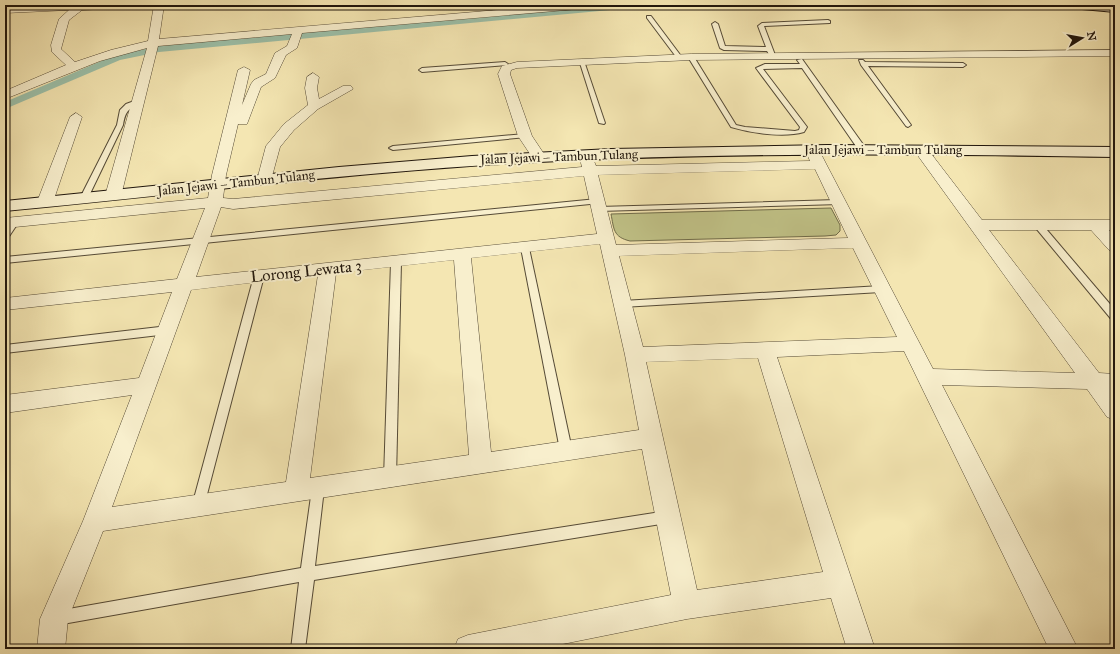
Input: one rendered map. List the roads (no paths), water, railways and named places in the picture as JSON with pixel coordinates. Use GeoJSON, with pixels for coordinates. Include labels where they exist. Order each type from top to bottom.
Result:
{"type":"FeatureCollection","features":[{"type":"Feature","properties":{"kind":"street"},"geometry":{"type":"LineString","coordinates":[[5,10],[125,5]]}},
{"type":"Feature","properties":{"kind":"street"},"geometry":{"type":"LineString","coordinates":[[113,196],[152,48],[159,5]]}},
{"type":"Feature","properties":{"kind":"street"},"geometry":{"type":"LineString","coordinates":[[5,95],[74,67],[129,48],[152,48],[296,36],[589,5]]}},
{"type":"Feature","properties":{"kind":"street"},"geometry":{"type":"LineString","coordinates":[[1071,5],[1115,9]]}},
{"type":"Feature","properties":{"kind":"street"},"geometry":{"type":"LineString","coordinates":[[74,67],[56,50],[56,45],[64,19],[79,7]]}},
{"type":"Feature","properties":{"kind":"street"},"geometry":{"type":"LineString","coordinates":[[242,121],[255,87],[258,83],[270,76],[281,53],[292,48],[296,36]]}},
{"type":"Feature","properties":{"kind":"street"},"geometry":{"type":"LineString","coordinates":[[539,157],[525,136],[504,74],[506,68],[517,65],[581,61],[771,52],[860,59],[905,54],[1115,53]]}},
{"type":"Feature","properties":{"kind":"street"},"geometry":{"type":"LineString","coordinates":[[51,649],[54,619],[95,521],[202,242],[216,194],[244,70]]}},
{"type":"Feature","properties":{"kind":"street"},"geometry":{"type":"LineString","coordinates":[[313,77],[311,88],[314,106]]}},
{"type":"Feature","properties":{"kind":"street"},"geometry":{"type":"LineString","coordinates":[[264,180],[273,146],[289,127],[314,106],[346,90]]}},
{"type":"Feature","properties":{"kind":"street"},"geometry":{"type":"LineString","coordinates":[[45,202],[76,117]]}},
{"type":"Feature","properties":{"kind":"street","name":"Jalan Jejawi – Tambun Tulang"},"geometry":{"type":"LineString","coordinates":[[5,206],[113,196],[216,194],[264,180],[406,166],[539,157],[588,163],[815,157],[863,150],[1115,152]]}},
{"type":"Feature","properties":{"kind":"street"},"geometry":{"type":"LineString","coordinates":[[921,150],[1115,411]]}},
{"type":"Feature","properties":{"kind":"street"},"geometry":{"type":"LineString","coordinates":[[815,157],[908,344],[1064,649]]}},
{"type":"Feature","properties":{"kind":"street"},"geometry":{"type":"LineString","coordinates":[[9,223],[216,194],[233,204],[588,163],[635,355],[650,438],[687,605]]}},
{"type":"Feature","properties":{"kind":"street"},"geometry":{"type":"LineString","coordinates":[[977,225],[1115,225]]}},
{"type":"Feature","properties":{"kind":"street"},"geometry":{"type":"LineString","coordinates":[[1095,225],[1115,246]]}},
{"type":"Feature","properties":{"kind":"street","name":"Lorong Lewata 3"},"geometry":{"type":"LineString","coordinates":[[5,304],[525,248],[608,245],[858,243]]}},
{"type":"Feature","properties":{"kind":"street"},"geometry":{"type":"LineString","coordinates":[[462,255],[481,464]]}},
{"type":"Feature","properties":{"kind":"street"},"geometry":{"type":"LineString","coordinates":[[307,490],[328,269]]}},
{"type":"Feature","properties":{"kind":"street"},"geometry":{"type":"LineString","coordinates":[[635,355],[908,344]]}},
{"type":"Feature","properties":{"kind":"street"},"geometry":{"type":"LineString","coordinates":[[765,349],[861,649]]}},
{"type":"Feature","properties":{"kind":"street"},"geometry":{"type":"LineString","coordinates":[[926,377],[1115,382]]}},
{"type":"Feature","properties":{"kind":"street"},"geometry":{"type":"LineString","coordinates":[[5,404],[147,385]]}},
{"type":"Feature","properties":{"kind":"street"},"geometry":{"type":"LineString","coordinates":[[95,521],[650,438]]}},
{"type":"Feature","properties":{"kind":"street"},"geometry":{"type":"LineString","coordinates":[[468,649],[687,605],[840,583]]}},
{"type":"Feature","properties":{"kind":"lane"},"geometry":{"type":"LineString","coordinates":[[649,17],[678,57]]}},
{"type":"Feature","properties":{"kind":"lane"},"geometry":{"type":"LineString","coordinates":[[715,24],[722,47],[724,48],[771,52],[761,26],[764,24],[828,22]]}},
{"type":"Feature","properties":{"kind":"lane"},"geometry":{"type":"LineString","coordinates":[[905,54],[914,64]]}},
{"type":"Feature","properties":{"kind":"lane"},"geometry":{"type":"LineString","coordinates":[[796,55],[863,150]]}},
{"type":"Feature","properties":{"kind":"lane"},"geometry":{"type":"LineString","coordinates":[[691,56],[732,126],[745,129],[795,133],[802,131],[804,127],[759,68],[765,66],[804,66]]}},
{"type":"Feature","properties":{"kind":"lane"},"geometry":{"type":"LineString","coordinates":[[860,59],[914,64],[964,65]]}},
{"type":"Feature","properties":{"kind":"lane"},"geometry":{"type":"LineString","coordinates":[[860,59],[908,125]]}},
{"type":"Feature","properties":{"kind":"lane"},"geometry":{"type":"LineString","coordinates":[[581,61],[602,123]]}},
{"type":"Feature","properties":{"kind":"lane"},"geometry":{"type":"LineString","coordinates":[[422,70],[505,64]]}},
{"type":"Feature","properties":{"kind":"lane"},"geometry":{"type":"LineString","coordinates":[[84,198],[120,124],[121,112],[124,107],[137,102]]}},
{"type":"Feature","properties":{"kind":"lane"},"geometry":{"type":"LineString","coordinates":[[393,148],[525,136]]}},
{"type":"Feature","properties":{"kind":"lane"},"geometry":{"type":"LineString","coordinates":[[5,260],[598,205],[837,202]]}},
{"type":"Feature","properties":{"kind":"lane"},"geometry":{"type":"LineString","coordinates":[[5,236],[9,223]]}},
{"type":"Feature","properties":{"kind":"lane"},"geometry":{"type":"LineString","coordinates":[[1038,225],[1115,318]]}},
{"type":"Feature","properties":{"kind":"lane"},"geometry":{"type":"LineString","coordinates":[[525,248],[566,450]]}},
{"type":"Feature","properties":{"kind":"lane"},"geometry":{"type":"LineString","coordinates":[[390,478],[396,262]]}},
{"type":"Feature","properties":{"kind":"lane"},"geometry":{"type":"LineString","coordinates":[[198,506],[258,276]]}},
{"type":"Feature","properties":{"kind":"lane"},"geometry":{"type":"LineString","coordinates":[[622,304],[881,289]]}},
{"type":"Feature","properties":{"kind":"lane"},"geometry":{"type":"LineString","coordinates":[[5,349],[168,330]]}},
{"type":"Feature","properties":{"kind":"lane"},"geometry":{"type":"LineString","coordinates":[[298,649],[308,574],[307,490]]}},
{"type":"Feature","properties":{"kind":"lane"},"geometry":{"type":"LineString","coordinates":[[54,619],[308,574],[667,517]]}},
{"type":"Feature","properties":{"kind":"waterway"},"geometry":{"type":"LineString","coordinates":[[5,106],[117,58],[159,49],[632,5]]}}]}
